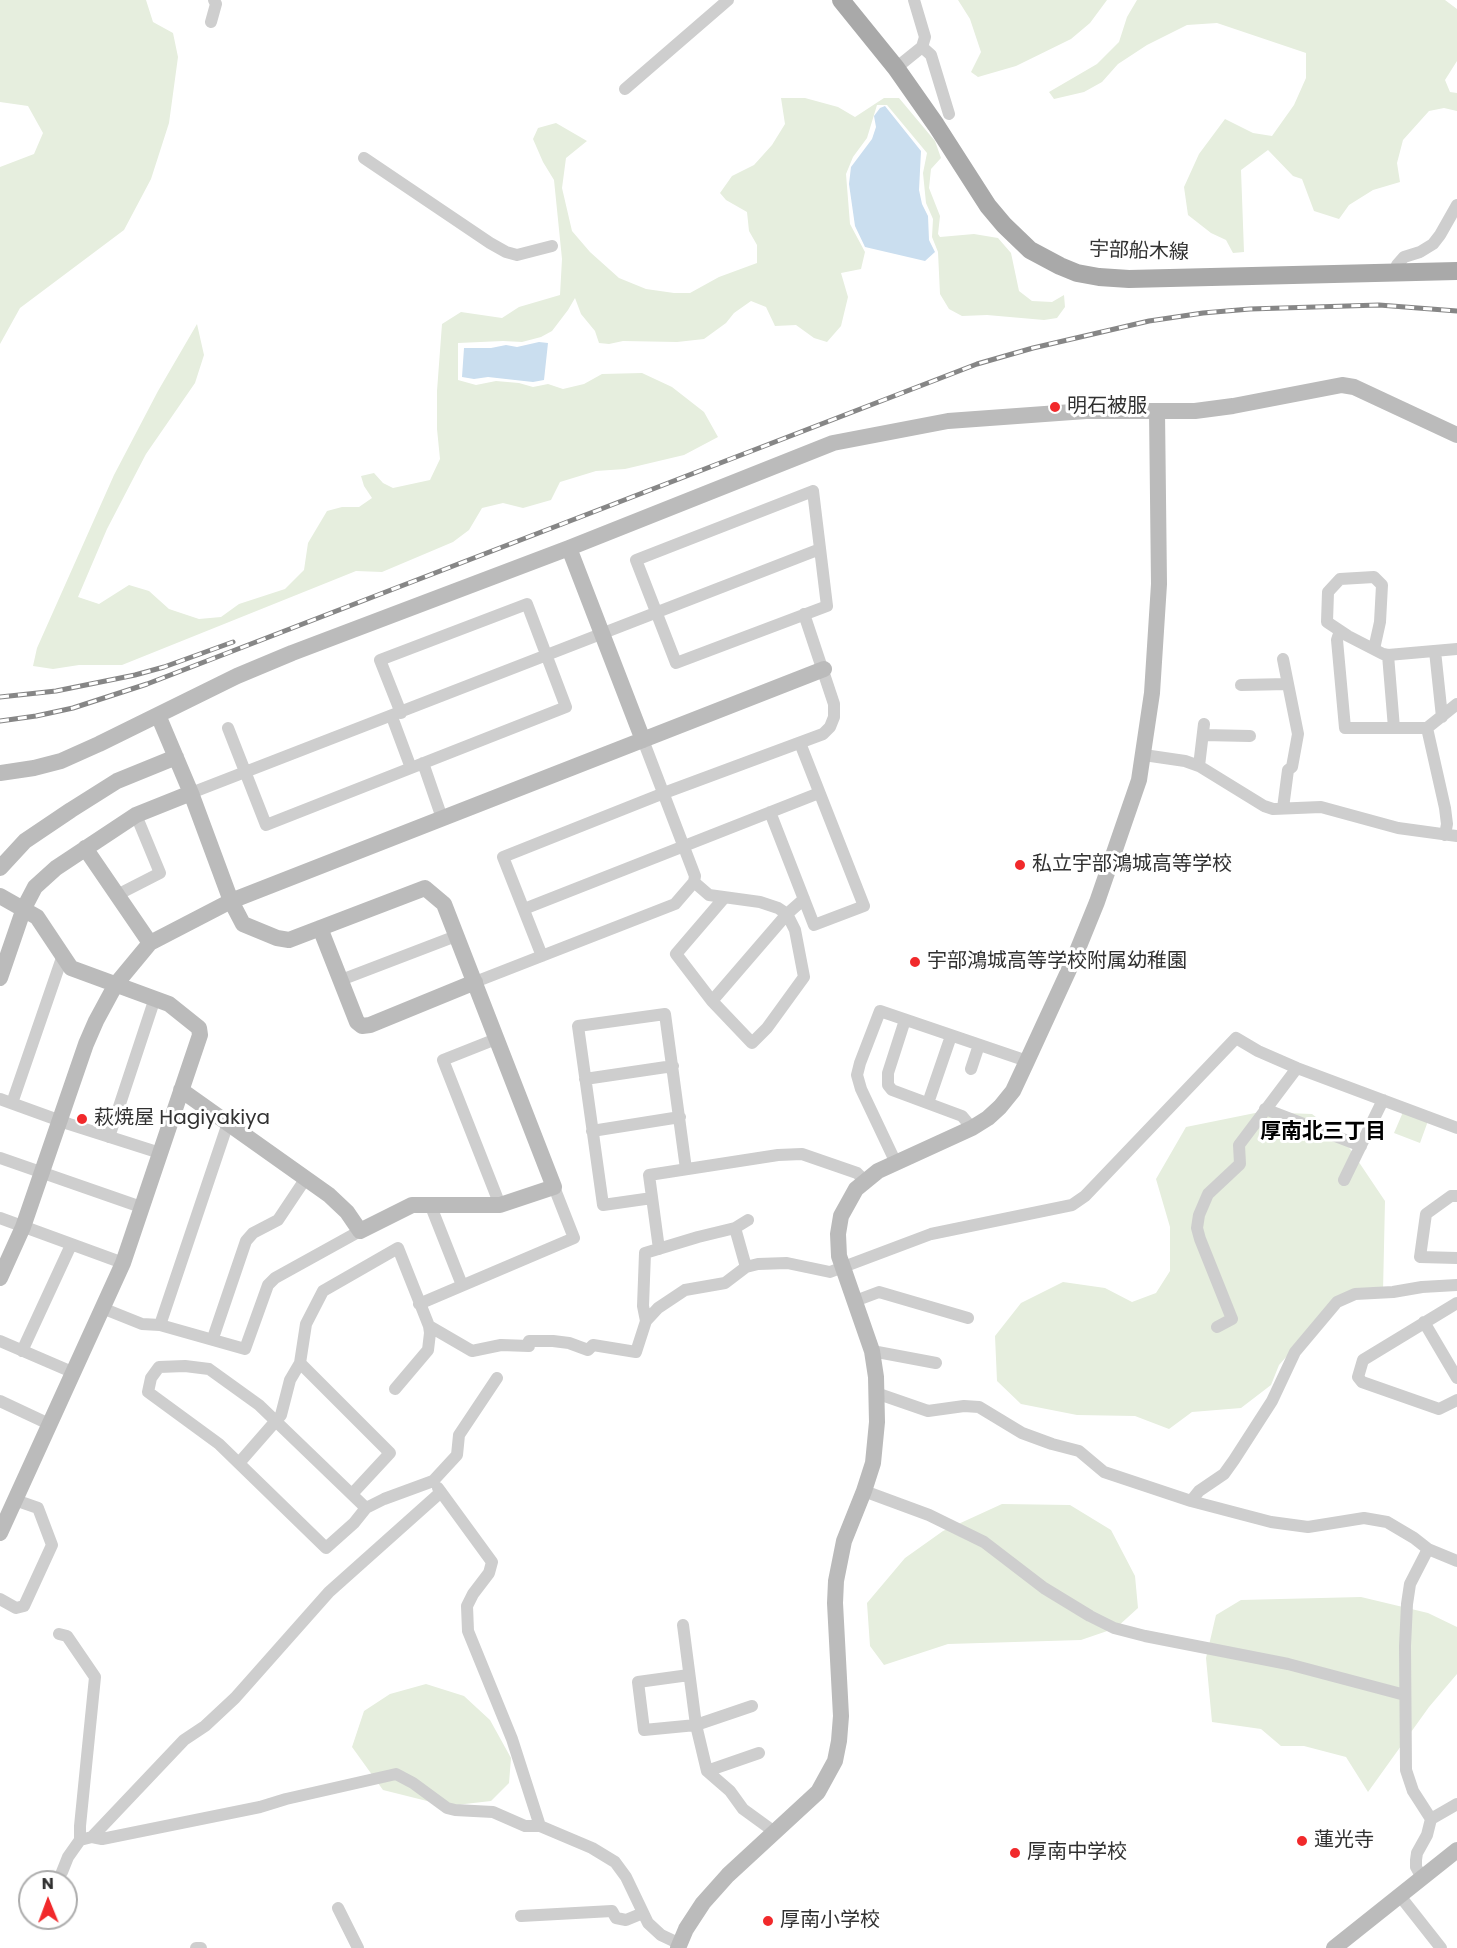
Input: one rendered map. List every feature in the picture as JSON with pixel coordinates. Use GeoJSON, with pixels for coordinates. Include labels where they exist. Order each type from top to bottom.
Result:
{"type":"FeatureCollection","features":[{"type":"Feature","properties":{"kind":"main road","name":"宇部船木線"},"geometry":{"type":"LineString","coordinates":[[841,0],[896,68],[988,206],[1030,250],[1060,266],[1077,273],[1129,279],[1457,271]]}},
{"type":"Feature","properties":{"kind":"street"},"geometry":{"type":"LineString","coordinates":[[211,22],[216,4],[214,0]]}},
{"type":"Feature","properties":{"kind":"street"},"geometry":{"type":"LineString","coordinates":[[625,89],[728,0]]}},
{"type":"Feature","properties":{"kind":"street"},"geometry":{"type":"LineString","coordinates":[[896,68],[922,47],[925,37],[914,0]]}},
{"type":"Feature","properties":{"kind":"street"},"geometry":{"type":"LineString","coordinates":[[922,47],[931,55],[949,114]]}},
{"type":"Feature","properties":{"kind":"street"},"geometry":{"type":"LineString","coordinates":[[364,158],[506,252],[517,255],[552,246]]}},
{"type":"Feature","properties":{"kind":"street"},"geometry":{"type":"LineString","coordinates":[[1395,273],[1397,265],[1404,258],[1433,244],[1457,205]]}},
{"type":"Feature","properties":{"kind":"street"},"geometry":{"type":"LineString","coordinates":[[0,773],[61,761],[237,676],[292,653],[569,548],[833,443],[916,426],[978,417],[1086,411],[1195,411],[1342,385],[1354,387],[1457,435]]}},
{"type":"Feature","properties":{"kind":"street"},"geometry":{"type":"LineString","coordinates":[[86,1838],[102,1839],[260,1807],[396,1774],[413,1783],[447,1808],[485,1810],[525,1826],[540,1826],[592,1848],[615,1862],[626,1877],[648,1923],[661,1935],[679,1946],[686,1929],[703,1903],[728,1875],[818,1792],[830,1771],[837,1752],[840,1716],[836,1581],[844,1541],[864,1491],[875,1450],[876,1393],[872,1351],[843,1267],[838,1244],[841,1216],[850,1197],[878,1171],[972,1128],[1000,1107],[1013,1091],[1093,912],[1139,780],[1152,693],[1159,584],[1157,411]]}},
{"type":"Feature","properties":{"kind":"street"},"geometry":{"type":"LineString","coordinates":[[813,491],[827,606],[676,663],[656,611],[636,560],[813,491]]}},
{"type":"Feature","properties":{"kind":"street"},"geometry":{"type":"LineString","coordinates":[[320,928],[357,1022],[362,1026],[370,1025],[675,904],[694,882],[695,876],[684,846],[569,548]]}},
{"type":"Feature","properties":{"kind":"street"},"geometry":{"type":"LineString","coordinates":[[0,978],[24,908],[36,888],[56,868],[136,815],[820,549]]}},
{"type":"Feature","properties":{"kind":"street"},"geometry":{"type":"LineString","coordinates":[[1374,649],[1380,622],[1382,585],[1374,577],[1340,579],[1328,591],[1327,622],[1340,631],[1374,649],[1388,655],[1457,649]]}},
{"type":"Feature","properties":{"kind":"street"},"geometry":{"type":"LineString","coordinates":[[228,728],[266,825],[417,765],[567,707],[527,604],[380,660],[397,715],[417,765],[442,818]]}},
{"type":"Feature","properties":{"kind":"street"},"geometry":{"type":"LineString","coordinates":[[542,956],[503,857],[823,734],[830,727],[834,717],[834,704],[804,614]]}},
{"type":"Feature","properties":{"kind":"street"},"geometry":{"type":"LineString","coordinates":[[1340,631],[1337,640],[1345,728],[1427,728],[1457,704]]}},
{"type":"Feature","properties":{"kind":"street"},"geometry":{"type":"LineString","coordinates":[[1435,651],[1442,717]]}},
{"type":"Feature","properties":{"kind":"street"},"geometry":{"type":"LineString","coordinates":[[1388,655],[1394,728]]}},
{"type":"Feature","properties":{"kind":"street"},"geometry":{"type":"LineString","coordinates":[[1283,659],[1298,734],[1292,767],[1288,770],[1283,808]]}},
{"type":"Feature","properties":{"kind":"street"},"geometry":{"type":"LineString","coordinates":[[0,1278],[23,1227],[96,1021],[116,984],[150,943],[231,901],[824,669]]}},
{"type":"Feature","properties":{"kind":"street"},"geometry":{"type":"LineString","coordinates":[[1241,685],[1288,684]]}},
{"type":"Feature","properties":{"kind":"street"},"geometry":{"type":"LineString","coordinates":[[158,715],[231,901],[243,924],[277,938],[289,940],[425,888],[444,904],[574,1238],[419,1304]]}},
{"type":"Feature","properties":{"kind":"street"},"geometry":{"type":"LineString","coordinates":[[1144,755],[1185,761],[1199,766],[1264,806],[1273,809],[1322,807],[1398,828],[1451,836],[1427,728]]}},
{"type":"Feature","properties":{"kind":"street"},"geometry":{"type":"LineString","coordinates":[[1199,766],[1204,730],[1250,736]]}},
{"type":"Feature","properties":{"kind":"street"},"geometry":{"type":"LineString","coordinates":[[770,812],[814,925],[864,906],[800,743]]}},
{"type":"Feature","properties":{"kind":"street"},"geometry":{"type":"LineString","coordinates":[[0,868],[25,841],[87,800],[117,782],[176,757]]}},
{"type":"Feature","properties":{"kind":"street"},"geometry":{"type":"LineString","coordinates":[[524,909],[819,793]]}},
{"type":"Feature","properties":{"kind":"street"},"geometry":{"type":"LineString","coordinates":[[117,895],[160,873],[136,815]]}},
{"type":"Feature","properties":{"kind":"street"},"geometry":{"type":"LineString","coordinates":[[86,848],[150,943]]}},
{"type":"Feature","properties":{"kind":"street"},"geometry":{"type":"LineString","coordinates":[[694,882],[709,895],[760,902],[778,908],[787,914],[795,930],[804,977],[767,1028],[752,1043],[712,1001],[676,954],[724,898]]}},
{"type":"Feature","properties":{"kind":"street"},"geometry":{"type":"LineString","coordinates":[[0,896],[37,917],[71,968],[169,1004],[199,1028],[200,1035],[123,1263],[0,1533]]}},
{"type":"Feature","properties":{"kind":"street"},"geometry":{"type":"LineString","coordinates":[[712,1001],[787,914],[804,898]]}},
{"type":"Feature","properties":{"kind":"street"},"geometry":{"type":"LineString","coordinates":[[341,980],[456,936]]}},
{"type":"Feature","properties":{"kind":"street"},"geometry":{"type":"LineString","coordinates":[[63,955],[6,1101],[59,1121],[160,1153]]}},
{"type":"Feature","properties":{"kind":"street"},"geometry":{"type":"LineString","coordinates":[[108,1137],[155,998]]}},
{"type":"Feature","properties":{"kind":"street"},"geometry":{"type":"LineString","coordinates":[[896,1163],[861,1089],[857,1075],[880,1011],[1027,1061]]}},
{"type":"Feature","properties":{"kind":"street"},"geometry":{"type":"LineString","coordinates":[[652,1198],[603,1205],[578,1026],[665,1014],[686,1169]]}},
{"type":"Feature","properties":{"kind":"street"},"geometry":{"type":"LineString","coordinates":[[905,1020],[888,1073],[888,1085],[892,1090],[962,1116],[972,1128]]}},
{"type":"Feature","properties":{"kind":"street"},"geometry":{"type":"LineString","coordinates":[[928,1104],[951,1036]]}},
{"type":"Feature","properties":{"kind":"street"},"geometry":{"type":"LineString","coordinates":[[429,1326],[472,1351],[492,1346],[529,1346],[529,1341],[553,1341],[569,1343],[588,1350],[593,1345],[636,1352],[646,1321],[658,1308],[685,1290],[725,1283],[746,1267],[758,1264],[787,1263],[830,1272],[931,1234],[1065,1207],[1086,1196],[1236,1038],[1258,1052],[1297,1068],[1457,1128]]}},
{"type":"Feature","properties":{"kind":"street"},"geometry":{"type":"LineString","coordinates":[[496,1039],[443,1060],[500,1205]]}},
{"type":"Feature","properties":{"kind":"street"},"geometry":{"type":"LineString","coordinates":[[970,1069],[979,1045]]}},
{"type":"Feature","properties":{"kind":"street"},"geometry":{"type":"LineString","coordinates":[[585,1079],[673,1066]]}},
{"type":"Feature","properties":{"kind":"street"},"geometry":{"type":"LineString","coordinates":[[1217,1327],[1232,1319],[1200,1239],[1197,1228],[1199,1215],[1208,1194],[1240,1164],[1239,1144],[1297,1068]]}},
{"type":"Feature","properties":{"kind":"street"},"geometry":{"type":"LineString","coordinates":[[181,1090],[329,1195],[347,1212],[360,1231]]}},
{"type":"Feature","properties":{"kind":"street"},"geometry":{"type":"LineString","coordinates":[[1344,1180],[1383,1100]]}},
{"type":"Feature","properties":{"kind":"street"},"geometry":{"type":"LineString","coordinates":[[1265,1109],[1361,1146]]}},
{"type":"Feature","properties":{"kind":"street"},"geometry":{"type":"LineString","coordinates":[[592,1131],[680,1118]]}},
{"type":"Feature","properties":{"kind":"street"},"geometry":{"type":"LineString","coordinates":[[160,1325],[228,1123]]}},
{"type":"Feature","properties":{"kind":"street"},"geometry":{"type":"LineString","coordinates":[[659,1249],[649,1175],[778,1155],[802,1154],[857,1173],[865,1181]]}},
{"type":"Feature","properties":{"kind":"street"},"geometry":{"type":"LineString","coordinates":[[0,1158],[141,1207]]}},
{"type":"Feature","properties":{"kind":"street"},"geometry":{"type":"LineString","coordinates":[[213,1338],[246,1240],[253,1233],[278,1220],[306,1179]]}},
{"type":"Feature","properties":{"kind":"street"},"geometry":{"type":"LineString","coordinates":[[102,1308],[142,1323],[160,1325],[245,1348],[268,1284],[360,1231],[412,1205],[500,1205],[554,1187]]}},
{"type":"Feature","properties":{"kind":"street"},"geometry":{"type":"LineString","coordinates":[[1457,1196],[1452,1196],[1426,1214],[1420,1257],[1457,1258]]}},
{"type":"Feature","properties":{"kind":"street"},"geometry":{"type":"LineString","coordinates":[[430,1204],[462,1285]]}},
{"type":"Feature","properties":{"kind":"street"},"geometry":{"type":"LineString","coordinates":[[0,1218],[123,1263]]}},
{"type":"Feature","properties":{"kind":"street"},"geometry":{"type":"LineString","coordinates":[[646,1321],[643,1306],[645,1253],[735,1228],[748,1220]]}},
{"type":"Feature","properties":{"kind":"street"},"geometry":{"type":"LineString","coordinates":[[735,1228],[746,1267]]}},
{"type":"Feature","properties":{"kind":"street"},"geometry":{"type":"LineString","coordinates":[[22,1351],[71,1245]]}},
{"type":"Feature","properties":{"kind":"street"},"geometry":{"type":"LineString","coordinates":[[239,1463],[281,1415],[290,1380],[300,1363],[306,1324],[323,1292],[398,1248],[429,1326],[428,1350],[395,1389]]}},
{"type":"Feature","properties":{"kind":"street"},"geometry":{"type":"LineString","coordinates":[[1191,1501],[1199,1491],[1229,1467],[1272,1401],[1295,1352],[1337,1302],[1355,1294],[1457,1285]]}},
{"type":"Feature","properties":{"kind":"street"},"geometry":{"type":"LineString","coordinates":[[855,1301],[879,1292],[968,1318]]}},
{"type":"Feature","properties":{"kind":"street"},"geometry":{"type":"LineString","coordinates":[[1457,1303],[1363,1360],[1358,1377],[1362,1382],[1439,1409],[1457,1400]]}},
{"type":"Feature","properties":{"kind":"street"},"geometry":{"type":"LineString","coordinates":[[1424,1322],[1457,1377]]}},
{"type":"Feature","properties":{"kind":"street"},"geometry":{"type":"LineString","coordinates":[[0,1341],[72,1372]]}},
{"type":"Feature","properties":{"kind":"street"},"geometry":{"type":"LineString","coordinates":[[872,1351],[936,1363]]}},
{"type":"Feature","properties":{"kind":"street"},"geometry":{"type":"LineString","coordinates":[[300,1363],[390,1453],[352,1494]]}},
{"type":"Feature","properties":{"kind":"street"},"geometry":{"type":"LineString","coordinates":[[366,1508],[259,1405],[209,1370],[185,1366],[159,1367],[151,1378],[148,1392],[219,1444],[326,1548],[354,1523],[366,1508],[433,1481],[457,1455],[459,1435],[497,1378]]}},
{"type":"Feature","properties":{"kind":"street"},"geometry":{"type":"LineString","coordinates":[[876,1393],[928,1411],[964,1406],[978,1407],[1022,1433],[1079,1451],[1104,1472],[1191,1501],[1271,1522],[1301,1527],[1321,1526],[1350,1519],[1375,1519],[1387,1522],[1428,1549],[1457,1561]]}},
{"type":"Feature","properties":{"kind":"street"},"geometry":{"type":"LineString","coordinates":[[0,1402],[49,1424]]}},
{"type":"Feature","properties":{"kind":"street"},"geometry":{"type":"LineString","coordinates":[[433,1481],[492,1562],[489,1573],[467,1606],[468,1631],[512,1739],[540,1826]]}},
{"type":"Feature","properties":{"kind":"street"},"geometry":{"type":"LineString","coordinates":[[864,1491],[929,1515],[984,1542],[1044,1588],[1114,1628],[1288,1664],[1405,1695]]}},
{"type":"Feature","properties":{"kind":"street"},"geometry":{"type":"LineString","coordinates":[[63,1870],[68,1857],[184,1740],[206,1726],[235,1698],[329,1592],[441,1492]]}},
{"type":"Feature","properties":{"kind":"street"},"geometry":{"type":"LineString","coordinates":[[0,1599],[16,1608],[24,1606],[52,1545],[38,1508],[15,1500]]}},
{"type":"Feature","properties":{"kind":"street"},"geometry":{"type":"LineString","coordinates":[[1428,1549],[1410,1584],[1407,1604],[1405,1695],[1406,1770],[1413,1791],[1431,1819]]}},
{"type":"Feature","properties":{"kind":"street"},"geometry":{"type":"LineString","coordinates":[[683,1625],[696,1725],[707,1771],[730,1791],[743,1809],[776,1833]]}},
{"type":"Feature","properties":{"kind":"street"},"geometry":{"type":"LineString","coordinates":[[59,1634],[67,1636],[94,1677],[80,1826],[86,1838]]}},
{"type":"Feature","properties":{"kind":"street"},"geometry":{"type":"LineString","coordinates":[[689,1675],[639,1682],[644,1730],[696,1725],[752,1706]]}},
{"type":"Feature","properties":{"kind":"street"},"geometry":{"type":"LineString","coordinates":[[707,1771],[759,1752]]}},
{"type":"Feature","properties":{"kind":"street"},"geometry":{"type":"LineString","coordinates":[[1422,1878],[1416,1867],[1417,1853],[1427,1835],[1431,1819],[1457,1804]]}},
{"type":"Feature","properties":{"kind":"street"},"geometry":{"type":"LineString","coordinates":[[1334,1948],[1457,1850]]}},
{"type":"Feature","properties":{"kind":"street"},"geometry":{"type":"LineString","coordinates":[[1400,1896],[1441,1948]]}},
{"type":"Feature","properties":{"kind":"street"},"geometry":{"type":"LineString","coordinates":[[338,1908],[358,1948]]}},
{"type":"Feature","properties":{"kind":"street"},"geometry":{"type":"LineString","coordinates":[[521,1916],[612,1911],[616,1918],[626,1920],[643,1913]]}},
{"type":"Feature","properties":{"kind":"street"},"geometry":{"type":"LineString","coordinates":[[196,1948],[201,1948]]}},
{"type":"Feature","properties":{"kind":"green space"},"geometry":{"type":"Polygon","coordinates":[[[0,0],[146,0],[153,22],[173,33],[178,57],[169,123],[151,179],[124,230],[20,308],[0,344],[0,167],[34,154],[43,133],[28,106],[0,102],[0,0]]]}},
{"type":"Feature","properties":{"kind":"green space"},"geometry":{"type":"Polygon","coordinates":[[[958,0],[1107,0],[1090,23],[1071,39],[1016,66],[978,77],[971,72],[981,52],[970,19],[958,0]]]}},
{"type":"Feature","properties":{"kind":"green space"},"geometry":{"type":"Polygon","coordinates":[[[1137,0],[1445,0],[1457,9],[1457,61],[1445,80],[1450,92],[1457,93],[1457,111],[1444,108],[1429,111],[1403,140],[1397,163],[1400,182],[1373,190],[1349,205],[1339,219],[1314,211],[1302,179],[1293,176],[1268,150],[1241,170],[1244,252],[1233,253],[1226,240],[1211,233],[1188,215],[1184,187],[1199,154],[1225,119],[1253,133],[1272,136],[1294,105],[1306,78],[1306,53],[1217,23],[1187,25],[1147,45],[1118,64],[1102,82],[1084,92],[1054,99],[1049,92],[1097,64],[1119,42],[1127,17],[1137,0]]]}},
{"type":"Feature","properties":{"kind":"green space"},"geometry":{"type":"Polygon","coordinates":[[[781,98],[805,98],[838,107],[855,117],[884,98],[899,98],[935,141],[941,158],[931,169],[929,188],[940,216],[938,234],[940,237],[974,234],[998,238],[1011,253],[1019,291],[1032,301],[1052,302],[1064,295],[1065,307],[1057,318],[1044,320],[987,315],[962,316],[949,309],[940,294],[938,252],[932,237],[933,219],[926,203],[923,173],[927,153],[887,105],[877,105],[867,138],[853,157],[846,174],[850,224],[865,252],[861,269],[841,273],[848,297],[841,326],[827,342],[814,338],[796,325],[775,326],[766,307],[751,301],[704,339],[677,342],[599,343],[595,331],[581,314],[575,298],[552,331],[541,337],[522,342],[458,343],[458,380],[476,385],[496,381],[533,387],[548,384],[563,389],[584,384],[602,374],[642,373],[672,387],[704,412],[718,437],[684,455],[625,469],[596,471],[560,482],[551,500],[523,508],[503,503],[482,508],[469,530],[453,542],[382,572],[356,571],[122,665],[79,665],[53,669],[33,666],[37,648],[114,475],[158,391],[197,324],[204,355],[195,383],[146,454],[107,529],[78,597],[99,604],[129,585],[149,591],[169,609],[199,619],[221,617],[239,604],[285,589],[304,570],[308,543],[327,511],[342,507],[359,507],[372,498],[361,476],[374,473],[383,483],[393,488],[430,480],[440,459],[437,391],[442,324],[461,312],[502,318],[519,307],[560,295],[562,259],[554,180],[533,139],[538,128],[556,123],[587,141],[566,158],[562,188],[572,231],[590,252],[619,278],[646,289],[690,293],[719,277],[757,263],[757,245],[749,231],[747,212],[726,200],[720,193],[732,176],[754,165],[772,145],[785,124],[781,98]]]}},
{"type":"Feature","properties":{"kind":"green space"},"geometry":{"type":"Polygon","coordinates":[[[1260,1112],[1312,1114],[1342,1137],[1385,1201],[1383,1292],[1339,1298],[1279,1365],[1271,1385],[1241,1408],[1192,1412],[1169,1429],[1135,1416],[1077,1415],[1021,1404],[997,1381],[995,1336],[1021,1303],[1063,1282],[1105,1288],[1132,1302],[1156,1293],[1170,1271],[1170,1227],[1156,1179],[1186,1127],[1260,1112]]]}},
{"type":"Feature","properties":{"kind":"green space"},"geometry":{"type":"Polygon","coordinates":[[[1403,1112],[1428,1121],[1420,1143],[1394,1133],[1403,1112]]]}},
{"type":"Feature","properties":{"kind":"green space"},"geometry":{"type":"Polygon","coordinates":[[[1002,1504],[1070,1505],[1111,1530],[1135,1576],[1138,1608],[1116,1628],[1081,1640],[948,1644],[884,1665],[870,1646],[867,1603],[905,1558],[943,1531],[1002,1504]]]}},
{"type":"Feature","properties":{"kind":"green space"},"geometry":{"type":"Polygon","coordinates":[[[1361,1597],[1428,1613],[1457,1627],[1457,1674],[1429,1707],[1368,1792],[1346,1757],[1304,1746],[1281,1746],[1261,1729],[1212,1722],[1206,1658],[1216,1615],[1241,1600],[1361,1597]]]}},
{"type":"Feature","properties":{"kind":"green space"},"geometry":{"type":"Polygon","coordinates":[[[426,1684],[464,1696],[490,1720],[511,1758],[509,1783],[491,1801],[447,1806],[383,1790],[352,1747],[364,1711],[390,1694],[426,1684]]]}},
{"type":"Feature","properties":{"kind":"water"},"geometry":{"type":"Polygon","coordinates":[[[885,106],[921,151],[919,190],[928,216],[929,240],[935,252],[925,261],[865,247],[855,226],[849,184],[851,167],[872,139],[876,127],[874,116],[880,108],[885,106]]]}},
{"type":"Feature","properties":{"kind":"water"},"geometry":{"type":"Polygon","coordinates":[[[539,342],[548,343],[544,380],[533,382],[488,377],[474,379],[462,377],[464,348],[491,348],[506,345],[517,347],[539,342]]]}},
{"type":"Feature","properties":{"kind":"railway"},"geometry":{"type":"LineString","coordinates":[[0,721],[73,708],[147,684],[977,364],[1033,348],[1149,321],[1203,313],[1250,309],[1379,305],[1457,311]]}},
{"type":"Feature","properties":{"kind":"railway"},"geometry":{"type":"LineString","coordinates":[[0,697],[56,691],[135,675],[233,642]]}},
{"type":"Feature","properties":{"kind":"place","name":"明石被服"},"geometry":{"type":"Point","coordinates":[1055,407]}},
{"type":"Feature","properties":{"kind":"place","name":"私立宇部鴻城高等学校"},"geometry":{"type":"Point","coordinates":[1020,865]}},
{"type":"Feature","properties":{"kind":"place","name":"宇部鴻城高等学校附属幼稚園"},"geometry":{"type":"Point","coordinates":[915,962]}},
{"type":"Feature","properties":{"kind":"place","name":"萩焼屋 Hagiyakiya"},"geometry":{"type":"Point","coordinates":[82,1119]}},
{"type":"Feature","properties":{"kind":"place","name":"蓮光寺"},"geometry":{"type":"Point","coordinates":[1302,1841]}},
{"type":"Feature","properties":{"kind":"place","name":"厚南中学校"},"geometry":{"type":"Point","coordinates":[1015,1853]}},
{"type":"Feature","properties":{"kind":"place","name":"厚南小学校"},"geometry":{"type":"Point","coordinates":[768,1921]}},
{"type":"Feature","properties":{"kind":"district","name":"厚南北三丁目"},"geometry":{"type":"Point","coordinates":[1323,1133]}}]}
